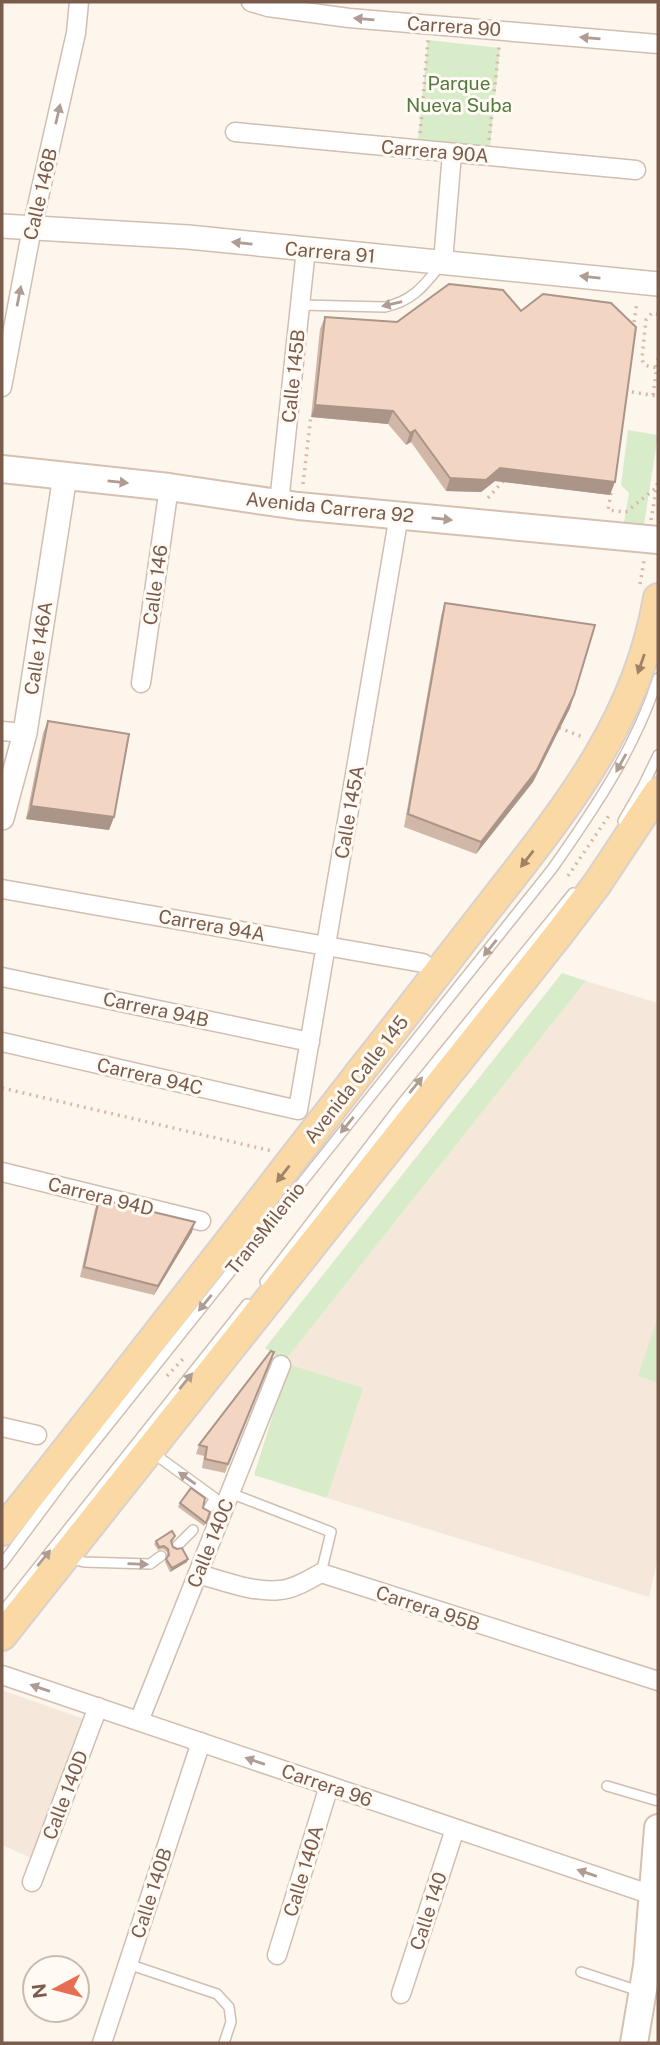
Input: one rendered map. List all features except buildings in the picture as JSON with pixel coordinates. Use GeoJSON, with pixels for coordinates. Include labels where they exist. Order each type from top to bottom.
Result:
{"type":"FeatureCollection","features":[{"type":"Feature","properties":{"kind":"main road","name":"Avenida Carrera 92"},"geometry":{"type":"LineString","coordinates":[[2,469],[291,499],[399,515],[651,540]]}},
{"type":"Feature","properties":{"kind":"main road","name":"Avenida Calle 145"},"geometry":{"type":"LineString","coordinates":[[2,1531],[542,839],[584,780],[617,725],[634,685],[645,651],[649,593]]}},
{"type":"Feature","properties":{"kind":"main road"},"geometry":{"type":"LineString","coordinates":[[2,1636],[574,914],[658,792]]}},
{"type":"Feature","properties":{"kind":"main road"},"geometry":{"type":"LineString","coordinates":[[635,2043],[644,1993],[653,1968],[652,1895],[658,1828]]}},
{"type":"Feature","properties":{"kind":"street","name":"Calle 146B"},"geometry":{"type":"LineString","coordinates":[[2,387],[32,228],[76,33],[79,2]]}},
{"type":"Feature","properties":{"kind":"street","name":"Carrera 90"},"geometry":{"type":"LineString","coordinates":[[251,2],[268,7],[349,18],[658,44]]}},
{"type":"Feature","properties":{"kind":"street","name":"Carrera 90A"},"geometry":{"type":"LineString","coordinates":[[235,132],[636,170]]}},
{"type":"Feature","properties":{"kind":"street"},"geometry":{"type":"LineString","coordinates":[[443,262],[452,153]]}},
{"type":"Feature","properties":{"kind":"street","name":"Carrera 91"},"geometry":{"type":"LineString","coordinates":[[2,226],[188,237],[658,284]]}},
{"type":"Feature","properties":{"kind":"street","name":"Calle 145B"},"geometry":{"type":"LineString","coordinates":[[291,499],[300,305],[306,249]]}},
{"type":"Feature","properties":{"kind":"street","name":"Calle 146A"},"geometry":{"type":"LineString","coordinates":[[2,818],[13,732],[65,476]]}},
{"type":"Feature","properties":{"kind":"street","name":"Calle 146"},"geometry":{"type":"LineString","coordinates":[[141,683],[169,488]]}},
{"type":"Feature","properties":{"kind":"street","name":"Calle 145A"},"geometry":{"type":"LineString","coordinates":[[298,1110],[399,515]]}},
{"type":"Feature","properties":{"kind":"street","name":"Carrera 94A"},"geometry":{"type":"LineString","coordinates":[[2,889],[423,963]]}},
{"type":"Feature","properties":{"kind":"street","name":"Carrera 94B"},"geometry":{"type":"LineString","coordinates":[[2,976],[310,1042]]}},
{"type":"Feature","properties":{"kind":"street","name":"Carrera 94C"},"geometry":{"type":"LineString","coordinates":[[2,1042],[298,1110]]}},
{"type":"Feature","properties":{"kind":"street","name":"Carrera 94D"},"geometry":{"type":"LineString","coordinates":[[2,1172],[201,1221]]}},
{"type":"Feature","properties":{"kind":"street","name":"Calle 140C"},"geometry":{"type":"LineString","coordinates":[[139,1721],[281,1365]]}},
{"type":"Feature","properties":{"kind":"street"},"geometry":{"type":"LineString","coordinates":[[2,1427],[37,1435]]}},
{"type":"Feature","properties":{"kind":"street"},"geometry":{"type":"LineString","coordinates":[[198,1574],[250,1588],[280,1590],[299,1585],[321,1573]]}},
{"type":"Feature","properties":{"kind":"street","name":"Carrera 95B"},"geometry":{"type":"LineString","coordinates":[[321,1573],[658,1681]]}},
{"type":"Feature","properties":{"kind":"street","name":"Carrera 96"},"geometry":{"type":"LineString","coordinates":[[2,1675],[652,1895]]}},
{"type":"Feature","properties":{"kind":"street","name":"Calle 140D"},"geometry":{"type":"LineString","coordinates":[[32,1882],[98,1707]]}},
{"type":"Feature","properties":{"kind":"street","name":"Calle 140B"},"geometry":{"type":"LineString","coordinates":[[102,2043],[201,1742]]}},
{"type":"Feature","properties":{"kind":"street","name":"Calle 140A"},"geometry":{"type":"LineString","coordinates":[[277,1955],[328,1786]]}},
{"type":"Feature","properties":{"kind":"street","name":"Calle 140"},"geometry":{"type":"LineString","coordinates":[[401,1994],[455,1829]]}},
{"type":"Feature","properties":{"kind":"lane"},"geometry":{"type":"LineString","coordinates":[[300,305],[385,307],[398,304],[407,301],[443,262]]}},
{"type":"Feature","properties":{"kind":"lane","name":"TransMilenio"},"geometry":{"type":"LineString","coordinates":[[2,1564],[66,1478],[552,869],[618,769],[646,716],[658,678]]}},
{"type":"Feature","properties":{"kind":"lane"},"geometry":{"type":"LineString","coordinates":[[619,827],[658,755]]}},
{"type":"Feature","properties":{"kind":"lane","name":"TransMilenio"},"geometry":{"type":"LineString","coordinates":[[259,1289],[403,1102],[582,882]]}},
{"type":"Feature","properties":{"kind":"lane","name":"TransMilenio"},"geometry":{"type":"LineString","coordinates":[[2,1612],[251,1300]]}},
{"type":"Feature","properties":{"kind":"lane"},"geometry":{"type":"LineString","coordinates":[[149,1450],[215,1498],[208,1509]]}},
{"type":"Feature","properties":{"kind":"lane"},"geometry":{"type":"LineString","coordinates":[[230,1493],[331,1532],[321,1573]]}},
{"type":"Feature","properties":{"kind":"lane"},"geometry":{"type":"LineString","coordinates":[[177,1546],[193,1530]]}},
{"type":"Feature","properties":{"kind":"lane"},"geometry":{"type":"LineString","coordinates":[[64,1557],[84,1562],[150,1564],[161,1556]]}},
{"type":"Feature","properties":{"kind":"lane"},"geometry":{"type":"LineString","coordinates":[[607,1786],[658,1801]]}},
{"type":"Feature","properties":{"kind":"lane"},"geometry":{"type":"LineString","coordinates":[[128,1964],[217,1994],[229,2007],[231,2022],[224,2043]]}},
{"type":"Feature","properties":{"kind":"lane"},"geometry":{"type":"LineString","coordinates":[[581,1972],[644,1993]]}},
{"type":"Feature","properties":{"kind":"path"},"geometry":{"type":"LineString","coordinates":[[418,149],[429,25]]}},
{"type":"Feature","properties":{"kind":"path"},"geometry":{"type":"LineString","coordinates":[[487,156],[501,30]]}},
{"type":"Feature","properties":{"kind":"path"},"geometry":{"type":"LineString","coordinates":[[631,340],[637,299]]}},
{"type":"Feature","properties":{"kind":"path"},"geometry":{"type":"LineString","coordinates":[[658,314],[652,313],[646,320],[642,358],[643,363],[658,368]]}},
{"type":"Feature","properties":{"kind":"path"},"geometry":{"type":"LineString","coordinates":[[625,391],[655,396],[658,359]]}},
{"type":"Feature","properties":{"kind":"path"},"geometry":{"type":"LineString","coordinates":[[623,400],[626,379]]}},
{"type":"Feature","properties":{"kind":"path"},"geometry":{"type":"LineString","coordinates":[[291,499],[312,405]]}},
{"type":"Feature","properties":{"kind":"path"},"geometry":{"type":"LineString","coordinates":[[488,498],[506,479]]}},
{"type":"Feature","properties":{"kind":"path"},"geometry":{"type":"LineString","coordinates":[[649,593],[651,540],[658,480]]}},
{"type":"Feature","properties":{"kind":"path"},"geometry":{"type":"LineString","coordinates":[[612,482],[608,510],[626,512],[657,487]]}},
{"type":"Feature","properties":{"kind":"path"},"geometry":{"type":"LineString","coordinates":[[559,729],[582,738],[588,728]]}},
{"type":"Feature","properties":{"kind":"path"},"geometry":{"type":"LineString","coordinates":[[2,1088],[280,1153]]}},
{"type":"Feature","properties":{"kind":"shaded area"},"geometry":{"type":"Polygon","coordinates":[[[586,981],[658,1003],[658,1316],[639,1376],[658,1383],[658,1557],[649,1597],[327,1498],[362,1388],[284,1362],[586,981]]]}},
{"type":"Feature","properties":{"kind":"shaded area"},"geometry":{"type":"Polygon","coordinates":[[[2,1690],[84,1719],[31,1858],[2,1845],[2,1690]]]}},
{"type":"Feature","properties":{"kind":"green space","name":"Parque Nueva Suba"},"geometry":{"type":"Polygon","coordinates":[[[428,40],[500,48],[490,147],[418,139],[428,40]]]}},
{"type":"Feature","properties":{"kind":"green space"},"geometry":{"type":"Polygon","coordinates":[[[628,430],[658,435],[644,525],[624,522],[629,493],[621,485],[628,430]]]}},
{"type":"Feature","properties":{"kind":"green space"},"geometry":{"type":"Polygon","coordinates":[[[562,973],[586,981],[284,1362],[265,1348],[562,973]]]}},
{"type":"Feature","properties":{"kind":"green space"},"geometry":{"type":"Polygon","coordinates":[[[658,1316],[658,1383],[638,1376],[658,1316]]]}},
{"type":"Feature","properties":{"kind":"green space"},"geometry":{"type":"Polygon","coordinates":[[[289,1364],[363,1388],[327,1498],[254,1475],[289,1364]]]}}]}
